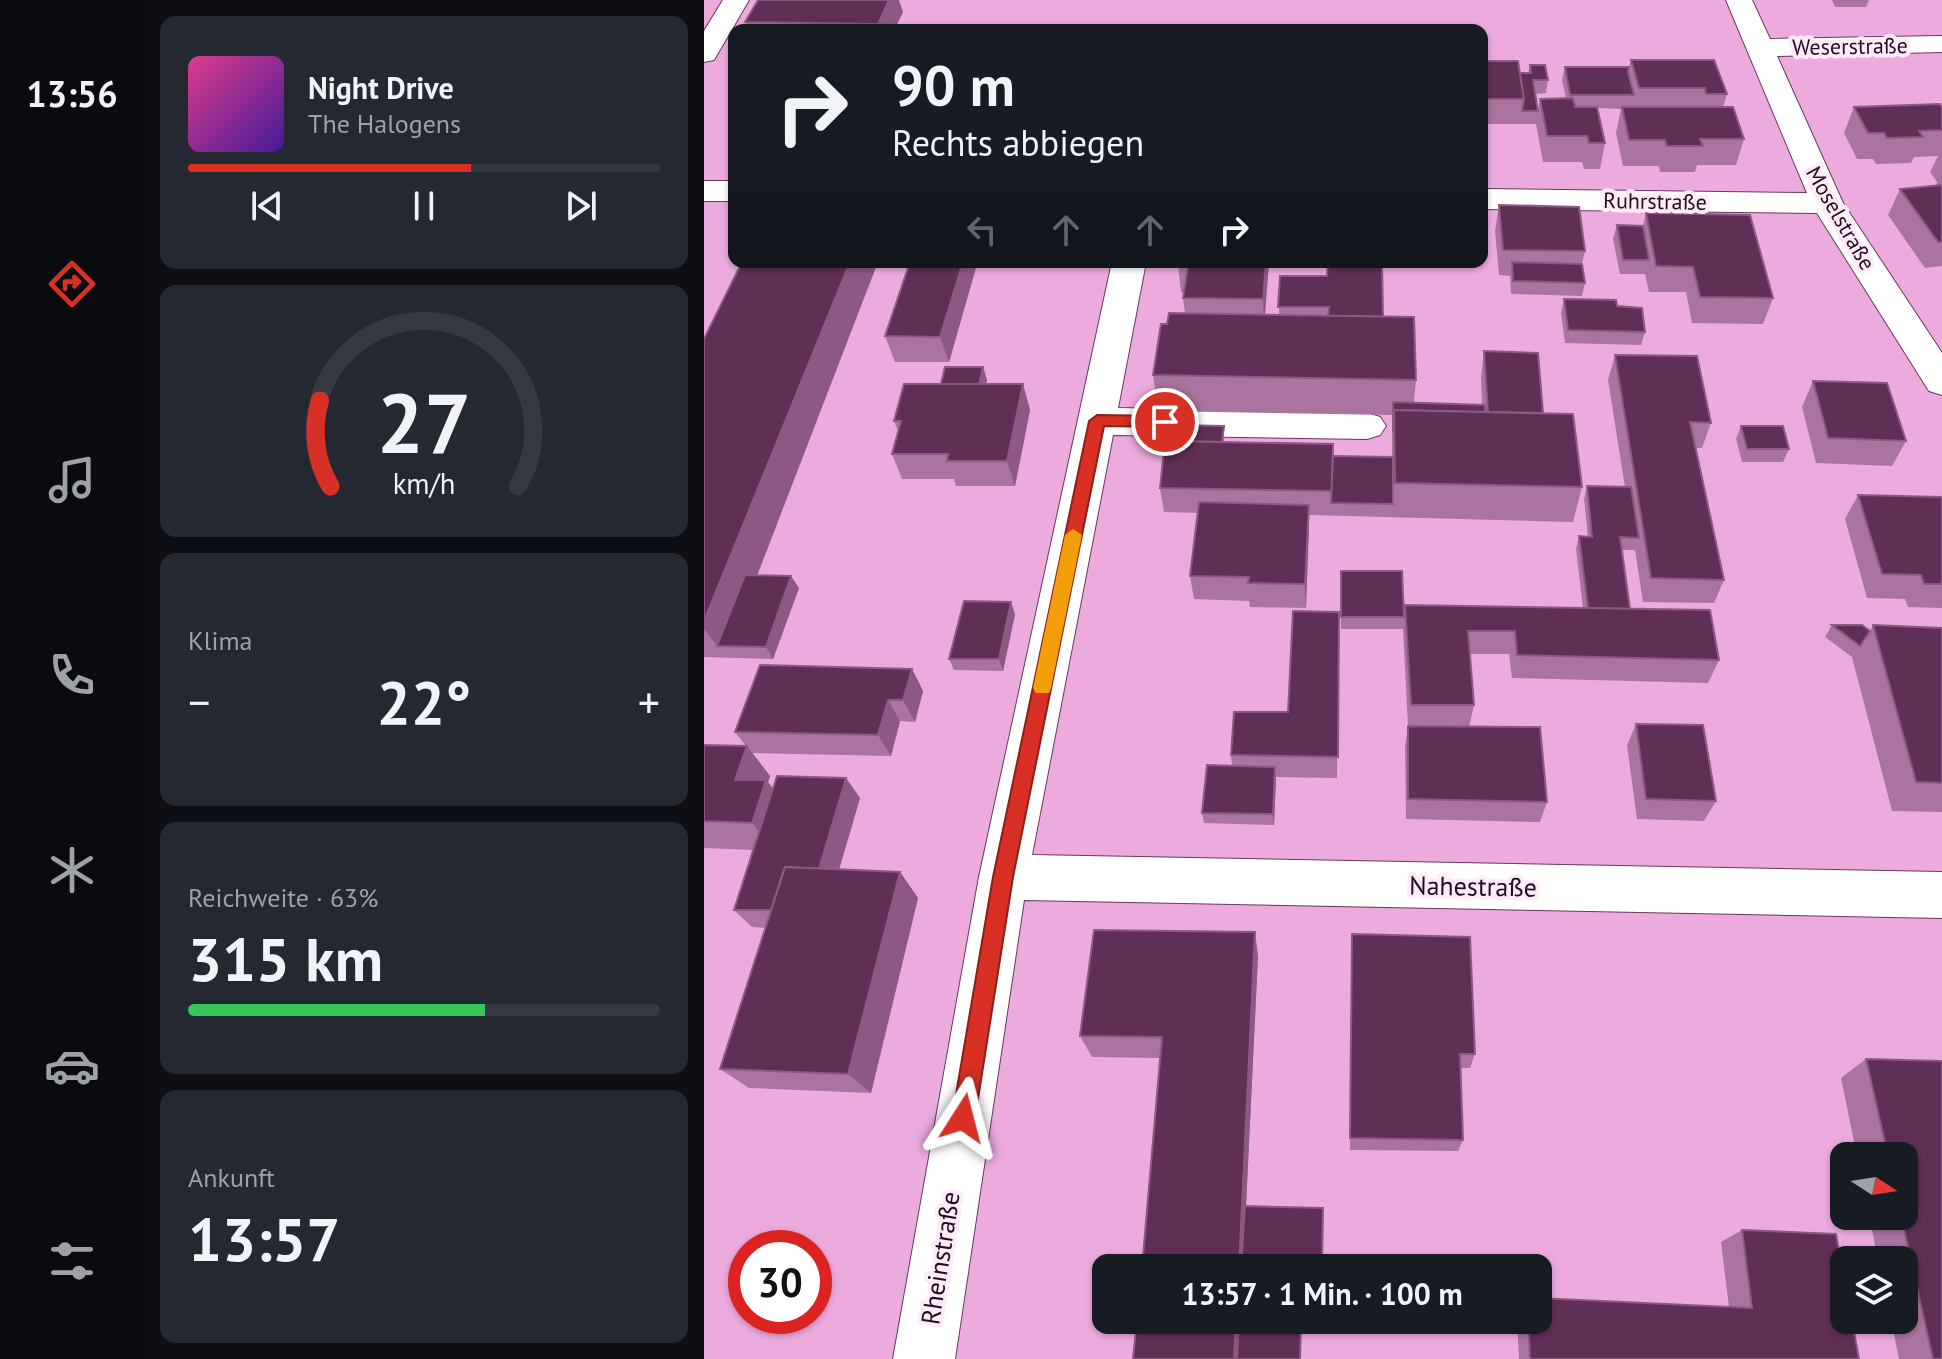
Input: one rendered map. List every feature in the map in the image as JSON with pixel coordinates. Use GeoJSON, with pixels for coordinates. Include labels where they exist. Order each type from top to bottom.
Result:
{"type":"FeatureCollection","features":[{"type":"Feature","properties":{"kind":"street"},"geometry":{"type":"LineString","coordinates":[[704,54],[736,0]]}},
{"type":"Feature","properties":{"kind":"street","name":"Moselstraße"},"geometry":{"type":"LineString","coordinates":[[1739,0],[1827,203],[1942,382]]}},
{"type":"Feature","properties":{"kind":"street","name":"Weserstraße"},"geometry":{"type":"LineString","coordinates":[[1758,48],[1942,44]]}},
{"type":"Feature","properties":{"kind":"street"},"geometry":{"type":"LineString","coordinates":[[704,191],[728,191]]}},
{"type":"Feature","properties":{"kind":"street","name":"Ruhrstraße"},"geometry":{"type":"LineString","coordinates":[[1488,199],[1827,203]]}},
{"type":"Feature","properties":{"kind":"street","name":"Rheinstraße"},"geometry":{"type":"LineString","coordinates":[[924,1359],[1003,877],[1128,268]]}},
{"type":"Feature","properties":{"kind":"street"},"geometry":{"type":"LineString","coordinates":[[1097,421],[1367,426]]}},
{"type":"Feature","properties":{"kind":"street","name":"Nahestraße"},"geometry":{"type":"LineString","coordinates":[[1003,877],[1942,895]]}},
{"type":"Feature","properties":{"kind":"shaded area"},"geometry":{"type":"Polygon","coordinates":[[[704,0],[1942,0],[1942,1359],[704,1359],[704,0]]]}},
{"type":"Feature","properties":{"kind":"building"},"geometry":{"type":"Polygon","coordinates":[[[758,0],[889,0],[878,24],[745,22],[758,0]]]}},
{"type":"Feature","properties":{"kind":"building"},"geometry":{"type":"Polygon","coordinates":[[[1631,60],[1714,60],[1727,94],[1706,94],[1705,88],[1639,88],[1631,60]]]}},
{"type":"Feature","properties":{"kind":"building"},"geometry":{"type":"Polygon","coordinates":[[[1488,61],[1518,61],[1524,99],[1488,99],[1488,61]]]}},
{"type":"Feature","properties":{"kind":"building"},"geometry":{"type":"Polygon","coordinates":[[[1530,65],[1545,65],[1548,80],[1533,80],[1538,111],[1522,111],[1524,99],[1520,73],[1531,73],[1530,65]]]}},
{"type":"Feature","properties":{"kind":"building"},"geometry":{"type":"Polygon","coordinates":[[[1565,67],[1629,67],[1634,95],[1570,95],[1565,67]]]}},
{"type":"Feature","properties":{"kind":"building"},"geometry":{"type":"Polygon","coordinates":[[[1573,98],[1575,107],[1597,107],[1605,143],[1589,143],[1587,136],[1547,136],[1540,99],[1573,98]]]}},
{"type":"Feature","properties":{"kind":"building"},"geometry":{"type":"Polygon","coordinates":[[[1940,104],[1942,130],[1919,131],[1923,137],[1887,138],[1884,133],[1868,133],[1854,107],[1940,104]]]}},
{"type":"Feature","properties":{"kind":"building"},"geometry":{"type":"Polygon","coordinates":[[[1622,107],[1733,107],[1744,139],[1700,139],[1703,146],[1667,146],[1665,140],[1629,140],[1622,107]]]}},
{"type":"Feature","properties":{"kind":"building"},"geometry":{"type":"Polygon","coordinates":[[[1942,185],[1942,242],[1938,242],[1900,189],[1942,185]]]}},
{"type":"Feature","properties":{"kind":"building"},"geometry":{"type":"Polygon","coordinates":[[[1499,205],[1579,207],[1585,251],[1503,250],[1499,205]]]}},
{"type":"Feature","properties":{"kind":"building"},"geometry":{"type":"Polygon","coordinates":[[[1646,213],[1750,215],[1773,298],[1700,297],[1693,267],[1656,266],[1646,213]]]}},
{"type":"Feature","properties":{"kind":"building"},"geometry":{"type":"Polygon","coordinates":[[[1617,225],[1643,226],[1649,260],[1623,260],[1617,225]]]}},
{"type":"Feature","properties":{"kind":"building"},"geometry":{"type":"Polygon","coordinates":[[[1512,262],[1582,264],[1585,283],[1513,281],[1512,262]]]}},
{"type":"Feature","properties":{"kind":"building"},"geometry":{"type":"Polygon","coordinates":[[[739,268],[848,268],[704,621],[704,339],[739,268]]]}},
{"type":"Feature","properties":{"kind":"building"},"geometry":{"type":"Polygon","coordinates":[[[908,268],[961,268],[940,337],[885,336],[908,268]]]}},
{"type":"Feature","properties":{"kind":"building"},"geometry":{"type":"Polygon","coordinates":[[[1188,268],[1266,268],[1263,299],[1183,298],[1188,268]]]}},
{"type":"Feature","properties":{"kind":"building"},"geometry":{"type":"Polygon","coordinates":[[[1328,268],[1382,268],[1383,317],[1328,316],[1329,307],[1278,307],[1280,276],[1327,276],[1328,268]]]}},
{"type":"Feature","properties":{"kind":"building"},"geometry":{"type":"Polygon","coordinates":[[[1564,299],[1616,300],[1617,306],[1642,308],[1645,332],[1568,330],[1564,299]]]}},
{"type":"Feature","properties":{"kind":"building"},"geometry":{"type":"Polygon","coordinates":[[[1169,313],[1414,317],[1416,380],[1153,375],[1161,324],[1167,324],[1169,313]]]}},
{"type":"Feature","properties":{"kind":"building"},"geometry":{"type":"Polygon","coordinates":[[[1484,351],[1538,353],[1543,413],[1488,412],[1484,351]]]}},
{"type":"Feature","properties":{"kind":"building"},"geometry":{"type":"Polygon","coordinates":[[[1615,355],[1697,356],[1711,423],[1690,422],[1724,580],[1651,578],[1615,355]]]}},
{"type":"Feature","properties":{"kind":"building"},"geometry":{"type":"Polygon","coordinates":[[[945,367],[983,367],[979,384],[941,384],[945,367]]]}},
{"type":"Feature","properties":{"kind":"building"},"geometry":{"type":"Polygon","coordinates":[[[1813,381],[1887,383],[1906,441],[1828,438],[1813,381]]]}},
{"type":"Feature","properties":{"kind":"building"},"geometry":{"type":"Polygon","coordinates":[[[904,384],[1023,384],[1007,461],[947,461],[948,454],[892,454],[901,421],[894,421],[904,384]]]}},
{"type":"Feature","properties":{"kind":"building"},"geometry":{"type":"Polygon","coordinates":[[[1393,402],[1485,405],[1485,412],[1394,410],[1393,432],[1393,402]]]}},
{"type":"Feature","properties":{"kind":"building"},"geometry":{"type":"Polygon","coordinates":[[[1394,410],[1573,414],[1582,487],[1395,483],[1394,410]]]}},
{"type":"Feature","properties":{"kind":"building"},"geometry":{"type":"Polygon","coordinates":[[[1171,425],[1224,426],[1222,442],[1169,441],[1171,425]]]}},
{"type":"Feature","properties":{"kind":"building"},"geometry":{"type":"Polygon","coordinates":[[[1741,426],[1783,426],[1789,449],[1747,449],[1741,426]]]}},
{"type":"Feature","properties":{"kind":"building"},"geometry":{"type":"Polygon","coordinates":[[[1165,441],[1333,444],[1332,491],[1160,488],[1165,441]]]}},
{"type":"Feature","properties":{"kind":"building"},"geometry":{"type":"Polygon","coordinates":[[[1333,456],[1393,457],[1393,504],[1331,503],[1333,456]]]}},
{"type":"Feature","properties":{"kind":"building"},"geometry":{"type":"Polygon","coordinates":[[[1587,486],[1631,487],[1639,538],[1620,537],[1630,609],[1588,608],[1579,536],[1592,537],[1587,486]]]}},
{"type":"Feature","properties":{"kind":"building"},"geometry":{"type":"Polygon","coordinates":[[[1858,495],[1942,497],[1942,584],[1924,584],[1921,575],[1882,574],[1858,495]]]}},
{"type":"Feature","properties":{"kind":"building"},"geometry":{"type":"Polygon","coordinates":[[[1199,502],[1309,505],[1305,584],[1248,583],[1249,577],[1190,576],[1199,502]]]}},
{"type":"Feature","properties":{"kind":"building"},"geometry":{"type":"Polygon","coordinates":[[[1341,571],[1402,571],[1404,617],[1341,617],[1341,571]]]}},
{"type":"Feature","properties":{"kind":"building"},"geometry":{"type":"Polygon","coordinates":[[[745,575],[791,576],[766,647],[717,646],[745,575]]]}},
{"type":"Feature","properties":{"kind":"building"},"geometry":{"type":"Polygon","coordinates":[[[964,601],[1011,602],[999,659],[949,659],[964,601]]]}},
{"type":"Feature","properties":{"kind":"building"},"geometry":{"type":"Polygon","coordinates":[[[1405,605],[1710,610],[1719,660],[1517,655],[1515,631],[1468,631],[1474,705],[1411,705],[1405,605]]]}},
{"type":"Feature","properties":{"kind":"building"},"geometry":{"type":"Polygon","coordinates":[[[1293,611],[1339,612],[1338,757],[1231,755],[1234,712],[1288,712],[1293,611]]]}},
{"type":"Feature","properties":{"kind":"building"},"geometry":{"type":"Polygon","coordinates":[[[1832,625],[1862,625],[1870,631],[1860,646],[1832,625]]]}},
{"type":"Feature","properties":{"kind":"building"},"geometry":{"type":"Polygon","coordinates":[[[1873,625],[1942,628],[1942,783],[1916,782],[1873,625]]]}},
{"type":"Feature","properties":{"kind":"building"},"geometry":{"type":"Polygon","coordinates":[[[760,665],[912,669],[903,700],[888,700],[878,735],[735,732],[760,665]]]}},
{"type":"Feature","properties":{"kind":"building"},"geometry":{"type":"Polygon","coordinates":[[[1636,724],[1703,725],[1716,801],[1646,799],[1636,724]]]}},
{"type":"Feature","properties":{"kind":"building"},"geometry":{"type":"Polygon","coordinates":[[[1408,726],[1540,727],[1547,802],[1408,799],[1408,726]]]}},
{"type":"Feature","properties":{"kind":"building"},"geometry":{"type":"Polygon","coordinates":[[[704,745],[747,746],[735,780],[766,780],[752,823],[704,821],[704,745]]]}},
{"type":"Feature","properties":{"kind":"building"},"geometry":{"type":"Polygon","coordinates":[[[1207,765],[1275,767],[1273,814],[1202,813],[1207,765]]]}},
{"type":"Feature","properties":{"kind":"building"},"geometry":{"type":"Polygon","coordinates":[[[777,776],[846,778],[819,869],[785,867],[771,910],[734,910],[777,776]]]}},
{"type":"Feature","properties":{"kind":"building"},"geometry":{"type":"Polygon","coordinates":[[[785,867],[900,872],[848,1074],[720,1069],[785,867]]]}},
{"type":"Feature","properties":{"kind":"building"},"geometry":{"type":"Polygon","coordinates":[[[1094,930],[1255,932],[1240,1254],[1143,1254],[1162,1037],[1080,1036],[1094,930]]]}},
{"type":"Feature","properties":{"kind":"building"},"geometry":{"type":"Polygon","coordinates":[[[1352,934],[1470,937],[1475,1054],[1460,1054],[1463,1140],[1350,1138],[1352,934]]]}},
{"type":"Feature","properties":{"kind":"building"},"geometry":{"type":"Polygon","coordinates":[[[1866,1059],[1942,1061],[1942,1359],[1933,1359],[1918,1292],[1918,1246],[1908,1246],[1904,1230],[1918,1230],[1918,1142],[1885,1142],[1866,1059]]]}},
{"type":"Feature","properties":{"kind":"building"},"geometry":{"type":"Polygon","coordinates":[[[1245,1206],[1323,1208],[1322,1254],[1242,1254],[1245,1206]]]}},
{"type":"Feature","properties":{"kind":"building"},"geometry":{"type":"Polygon","coordinates":[[[1742,1230],[1836,1234],[1838,1246],[1830,1246],[1830,1334],[1855,1334],[1859,1359],[1530,1359],[1529,1334],[1552,1334],[1552,1299],[1752,1308],[1742,1230]]]}},
{"type":"Feature","properties":{"kind":"building"},"geometry":{"type":"Polygon","coordinates":[[[1136,1334],[1235,1334],[1234,1359],[1133,1359],[1136,1334]]]}},
{"type":"Feature","properties":{"kind":"building"},"geometry":{"type":"Polygon","coordinates":[[[1238,1334],[1301,1334],[1300,1359],[1237,1359],[1238,1334]]]}},
{"type":"Feature","properties":{"kind":"slow traffic"},"geometry":{"type":"LineString","coordinates":[[1042,688],[1073,535]]}},
{"type":"Feature","properties":{"kind":"route"},"geometry":{"type":"LineString","coordinates":[[963,1118],[1003,877],[1097,421],[1165,422]]}}]}
